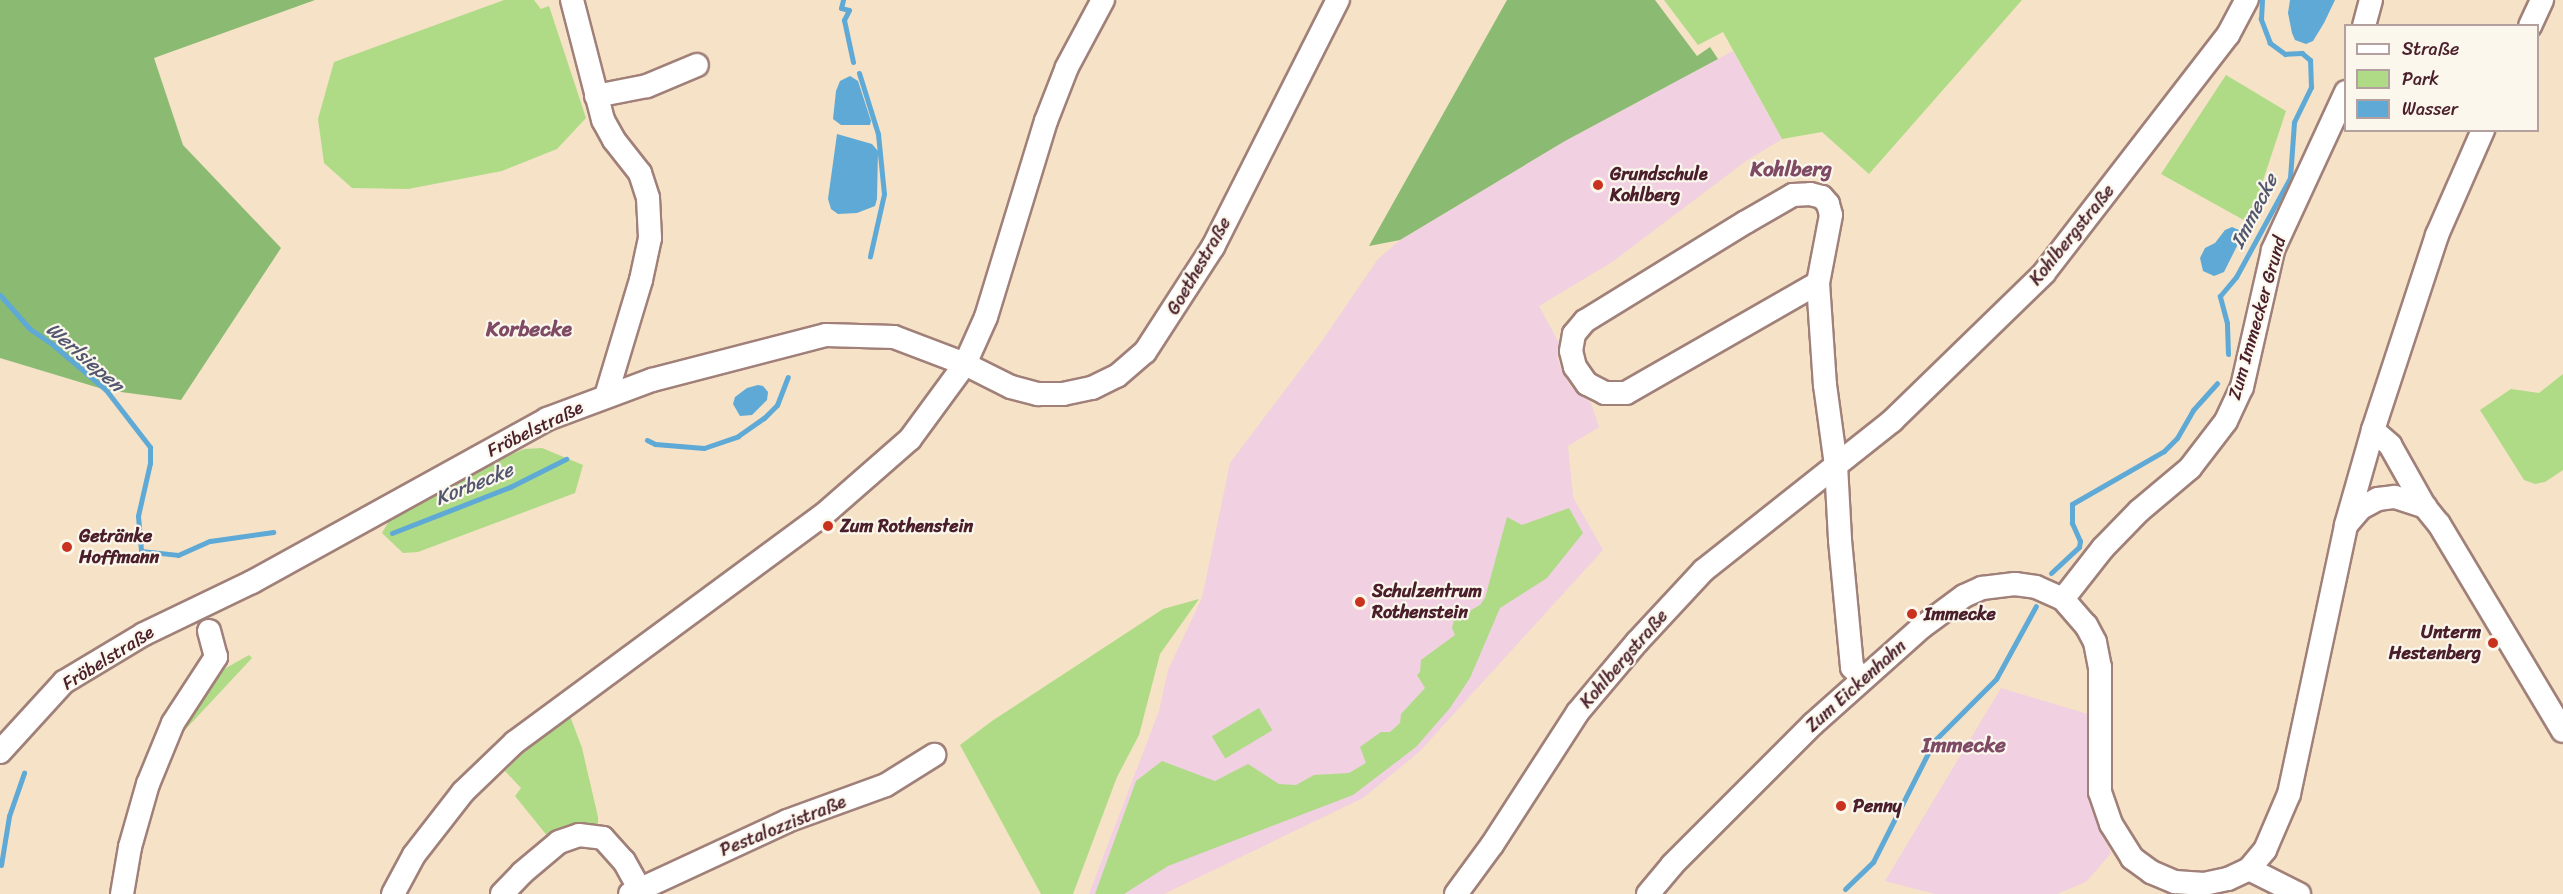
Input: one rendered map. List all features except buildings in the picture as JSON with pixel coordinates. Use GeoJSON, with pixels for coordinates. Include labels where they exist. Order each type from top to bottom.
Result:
{"type":"FeatureCollection","features":[{"type":"Feature","properties":{"kind":"street"},"geometry":{"type":"LineString","coordinates":[[572,0],[603,120],[614,140],[640,173],[648,198],[650,238],[626,332],[606,396]]}},
{"type":"Feature","properties":{"kind":"street"},"geometry":{"type":"LineString","coordinates":[[393,894],[414,855],[464,792],[514,742],[822,516],[866,480],[910,439],[965,364],[986,317],[1046,121],[1067,67],[1103,0]]}},
{"type":"Feature","properties":{"kind":"street","name":"Goethestraße"},"geometry":{"type":"LineString","coordinates":[[965,364],[1011,387],[1038,394],[1063,394],[1092,388],[1117,376],[1145,352],[1213,247],[1338,0]]}},
{"type":"Feature","properties":{"kind":"street","name":"Kohlbergstraße"},"geometry":{"type":"LineString","coordinates":[[1456,894],[1492,844],[1578,712],[1636,642],[1704,570],[1892,421],[2044,273],[2228,35],[2247,0]]}},
{"type":"Feature","properties":{"kind":"street"},"geometry":{"type":"LineString","coordinates":[[2365,24],[2371,0]]}},
{"type":"Feature","properties":{"kind":"street"},"geometry":{"type":"LineString","coordinates":[[2531,24],[2542,0]]}},
{"type":"Feature","properties":{"kind":"street"},"geometry":{"type":"LineString","coordinates":[[597,96],[647,86],[698,65]]}},
{"type":"Feature","properties":{"kind":"street","name":"Zum Immecker Grund"},"geometry":{"type":"LineString","coordinates":[[2063,599],[2103,548],[2139,511],[2190,468],[2226,421],[2242,387],[2272,250],[2344,96]]}},
{"type":"Feature","properties":{"kind":"street"},"geometry":{"type":"LineString","coordinates":[[2299,894],[2249,869],[2265,850],[2289,794],[2346,525],[2373,430],[2437,235],[2481,132]]}},
{"type":"Feature","properties":{"kind":"street"},"geometry":{"type":"LineString","coordinates":[[1818,283],[1626,393],[1605,393],[1587,384],[1575,367],[1570,351],[1574,334],[1585,321],[1793,195],[1810,194],[1822,197],[1828,204],[1831,215],[1818,283],[1825,385],[1836,465],[1840,540],[1852,668],[1862,680]]}},
{"type":"Feature","properties":{"kind":"street","name":"Fröbelstraße"},"geometry":{"type":"LineString","coordinates":[[0,752],[64,682],[144,634],[252,582],[547,419],[652,380],[826,335],[894,337],[965,364]]}},
{"type":"Feature","properties":{"kind":"street"},"geometry":{"type":"LineString","coordinates":[[2373,430],[2390,445],[2425,507],[2439,524],[2563,731]]}},
{"type":"Feature","properties":{"kind":"street"},"geometry":{"type":"LineString","coordinates":[[2346,525],[2361,508],[2378,499],[2395,497],[2425,507]]}},
{"type":"Feature","properties":{"kind":"street","name":"Zum Eickenhahn"},"geometry":{"type":"LineString","coordinates":[[1648,894],[1722,814],[1862,680],[1938,614],[1964,596],[1982,588],[2015,584],[2036,587],[2063,599],[2086,625],[2095,642],[2100,667],[2100,792],[2111,824],[2132,858],[2151,872],[2175,882],[2204,884],[2228,879],[2249,869]]}},
{"type":"Feature","properties":{"kind":"street"},"geometry":{"type":"LineString","coordinates":[[122,894],[130,847],[148,784],[173,723],[216,657],[209,631]]}},
{"type":"Feature","properties":{"kind":"street","name":"Pestalozzistraße"},"geometry":{"type":"LineString","coordinates":[[635,891],[787,821],[886,785],[934,755]]}},
{"type":"Feature","properties":{"kind":"street"},"geometry":{"type":"LineString","coordinates":[[502,894],[522,873],[560,842],[579,835],[603,838],[624,861],[635,891]]}},
{"type":"Feature","properties":{"kind":"shaded area"},"geometry":{"type":"Polygon","coordinates":[[[1733,51],[1782,139],[1746,161],[1612,262],[1539,306],[1559,343],[1557,357],[1563,374],[1572,388],[1591,403],[1599,427],[1568,446],[1573,497],[1603,550],[1419,752],[1363,798],[1164,894],[1089,894],[1159,711],[1168,670],[1202,598],[1230,463],[1322,341],[1378,259],[1400,240],[1565,141],[1733,51]]]}},
{"type":"Feature","properties":{"kind":"shaded area"},"geometry":{"type":"Polygon","coordinates":[[[2001,688],[2091,715],[2092,805],[2111,853],[2086,882],[2057,894],[1935,894],[1885,881],[2001,688]]]}},
{"type":"Feature","properties":{"kind":"green space"},"geometry":{"type":"Polygon","coordinates":[[[0,0],[315,0],[154,58],[183,145],[281,248],[181,400],[106,390],[0,358],[0,0]]]}},
{"type":"Feature","properties":{"kind":"green space"},"geometry":{"type":"Polygon","coordinates":[[[504,0],[534,0],[541,9],[549,6],[586,118],[557,149],[502,171],[408,189],[352,188],[324,163],[318,119],[334,62],[504,0]]]}},
{"type":"Feature","properties":{"kind":"green space"},"geometry":{"type":"Polygon","coordinates":[[[1507,0],[1655,0],[1697,56],[1710,47],[1718,59],[1565,141],[1400,240],[1369,246],[1507,0]]]}},
{"type":"Feature","properties":{"kind":"green space"},"geometry":{"type":"Polygon","coordinates":[[[1664,0],[2022,0],[1869,174],[1822,132],[1782,139],[1723,32],[1698,45],[1664,0]]]}},
{"type":"Feature","properties":{"kind":"green space"},"geometry":{"type":"Polygon","coordinates":[[[2226,75],[2286,111],[2249,223],[2161,174],[2226,75]]]}},
{"type":"Feature","properties":{"kind":"green space"},"geometry":{"type":"Polygon","coordinates":[[[2563,374],[2563,470],[2545,482],[2535,484],[2524,480],[2480,410],[2511,389],[2539,393],[2563,374]]]}},
{"type":"Feature","properties":{"kind":"green space"},"geometry":{"type":"Polygon","coordinates":[[[542,448],[583,465],[575,493],[418,552],[403,553],[382,533],[389,521],[489,465],[524,449],[542,448]]]}},
{"type":"Feature","properties":{"kind":"green space"},"geometry":{"type":"Polygon","coordinates":[[[1569,508],[1583,533],[1547,578],[1500,608],[1470,678],[1450,708],[1416,747],[1353,795],[1168,866],[1124,894],[1095,894],[1136,781],[1162,761],[1215,781],[1248,764],[1279,784],[1296,785],[1314,775],[1349,773],[1366,763],[1360,747],[1381,732],[1390,732],[1400,723],[1401,714],[1425,688],[1417,675],[1420,672],[1421,660],[1455,635],[1452,628],[1454,620],[1480,605],[1485,598],[1507,517],[1522,525],[1569,508]]]}},
{"type":"Feature","properties":{"kind":"green space"},"geometry":{"type":"Polygon","coordinates":[[[1199,599],[1160,654],[1139,735],[1117,777],[1073,894],[1041,894],[960,745],[992,721],[1163,609],[1199,599]]]}},
{"type":"Feature","properties":{"kind":"green space"},"geometry":{"type":"Polygon","coordinates":[[[249,655],[252,658],[169,747],[210,677],[249,655]]]}},
{"type":"Feature","properties":{"kind":"green space"},"geometry":{"type":"Polygon","coordinates":[[[1259,708],[1272,730],[1225,759],[1212,736],[1259,708]]]}},
{"type":"Feature","properties":{"kind":"green space"},"geometry":{"type":"Polygon","coordinates":[[[570,716],[582,748],[598,817],[598,834],[553,843],[515,796],[521,788],[505,771],[536,741],[570,716]]]}},
{"type":"Feature","properties":{"kind":"water"},"geometry":{"type":"Polygon","coordinates":[[[2290,0],[2335,0],[2313,41],[2306,44],[2295,40],[2288,13],[2290,0]]]}},
{"type":"Feature","properties":{"kind":"water"},"geometry":{"type":"Polygon","coordinates":[[[850,76],[858,81],[871,121],[870,125],[841,125],[833,119],[836,91],[840,81],[850,76]]]}},
{"type":"Feature","properties":{"kind":"water"},"geometry":{"type":"Polygon","coordinates":[[[837,134],[872,144],[878,151],[875,206],[857,213],[838,214],[831,209],[828,199],[837,134]]]}},
{"type":"Feature","properties":{"kind":"water"},"geometry":{"type":"Polygon","coordinates":[[[2232,227],[2239,230],[2240,240],[2224,272],[2214,276],[2203,271],[2200,258],[2205,248],[2215,243],[2225,230],[2232,227]]]}},
{"type":"Feature","properties":{"kind":"water"},"geometry":{"type":"Polygon","coordinates":[[[763,386],[768,392],[767,400],[752,415],[740,416],[733,404],[735,397],[747,388],[763,386]]]}},
{"type":"Feature","properties":{"kind":"waterway","name":"Korbecke"},"geometry":{"type":"LineString","coordinates":[[843,0],[841,8],[849,10],[844,20],[853,62]]}},
{"type":"Feature","properties":{"kind":"waterway","name":"Immecke"},"geometry":{"type":"LineString","coordinates":[[2228,354],[2227,323],[2220,296],[2236,277],[2290,178],[2294,122],[2311,87],[2310,60],[2302,53],[2285,54],[2270,43],[2261,19],[2262,0]]}},
{"type":"Feature","properties":{"kind":"waterway","name":"Korbecke"},"geometry":{"type":"LineString","coordinates":[[859,73],[878,134],[884,194],[870,256]]}},
{"type":"Feature","properties":{"kind":"waterway","name":"Werlsiepen"},"geometry":{"type":"LineString","coordinates":[[0,295],[30,329],[52,344],[106,390],[150,447],[150,463],[138,516],[141,551],[178,555],[210,541],[273,532]]}},
{"type":"Feature","properties":{"kind":"waterway","name":"Korbecke"},"geometry":{"type":"LineString","coordinates":[[647,440],[655,444],[704,448],[738,436],[764,418],[777,405],[788,377]]}},
{"type":"Feature","properties":{"kind":"waterway","name":"Immecke"},"geometry":{"type":"LineString","coordinates":[[2051,573],[2079,547],[2080,541],[2072,523],[2072,504],[2164,451],[2177,438],[2193,410],[2217,383]]}},
{"type":"Feature","properties":{"kind":"waterway","name":"Korbecke"},"geometry":{"type":"LineString","coordinates":[[392,533],[510,487],[566,459]]}},
{"type":"Feature","properties":{"kind":"waterway","name":"Immecke"},"geometry":{"type":"LineString","coordinates":[[1845,889],[1873,862],[1934,741],[1996,679],[2036,606]]}},
{"type":"Feature","properties":{"kind":"waterway","name":"Korbecke"},"geometry":{"type":"LineString","coordinates":[[1,865],[9,816],[24,773]]}},
{"type":"Feature","properties":{"kind":"place","name":"Grundschule Kohlberg"},"geometry":{"type":"Point","coordinates":[1598,185]}},
{"type":"Feature","properties":{"kind":"place","name":"Zum Rothenstein"},"geometry":{"type":"Point","coordinates":[828,526]}},
{"type":"Feature","properties":{"kind":"place","name":"Getränke Hoffmann"},"geometry":{"type":"Point","coordinates":[67,547]}},
{"type":"Feature","properties":{"kind":"place","name":"Schulzentrum Rothenstein"},"geometry":{"type":"Point","coordinates":[1360,602]}},
{"type":"Feature","properties":{"kind":"place","name":"Immecke"},"geometry":{"type":"Point","coordinates":[1912,614]}},
{"type":"Feature","properties":{"kind":"place","name":"Unterm Hestenberg"},"geometry":{"type":"Point","coordinates":[2493,643]}},
{"type":"Feature","properties":{"kind":"place","name":"Penny"},"geometry":{"type":"Point","coordinates":[1841,806]}},
{"type":"Feature","properties":{"kind":"district","name":"Kohlberg"},"geometry":{"type":"Point","coordinates":[1791,169]}},
{"type":"Feature","properties":{"kind":"district","name":"Korbecke"},"geometry":{"type":"Point","coordinates":[529,329]}},
{"type":"Feature","properties":{"kind":"district","name":"Immecke"},"geometry":{"type":"Point","coordinates":[1964,745]}}]}
